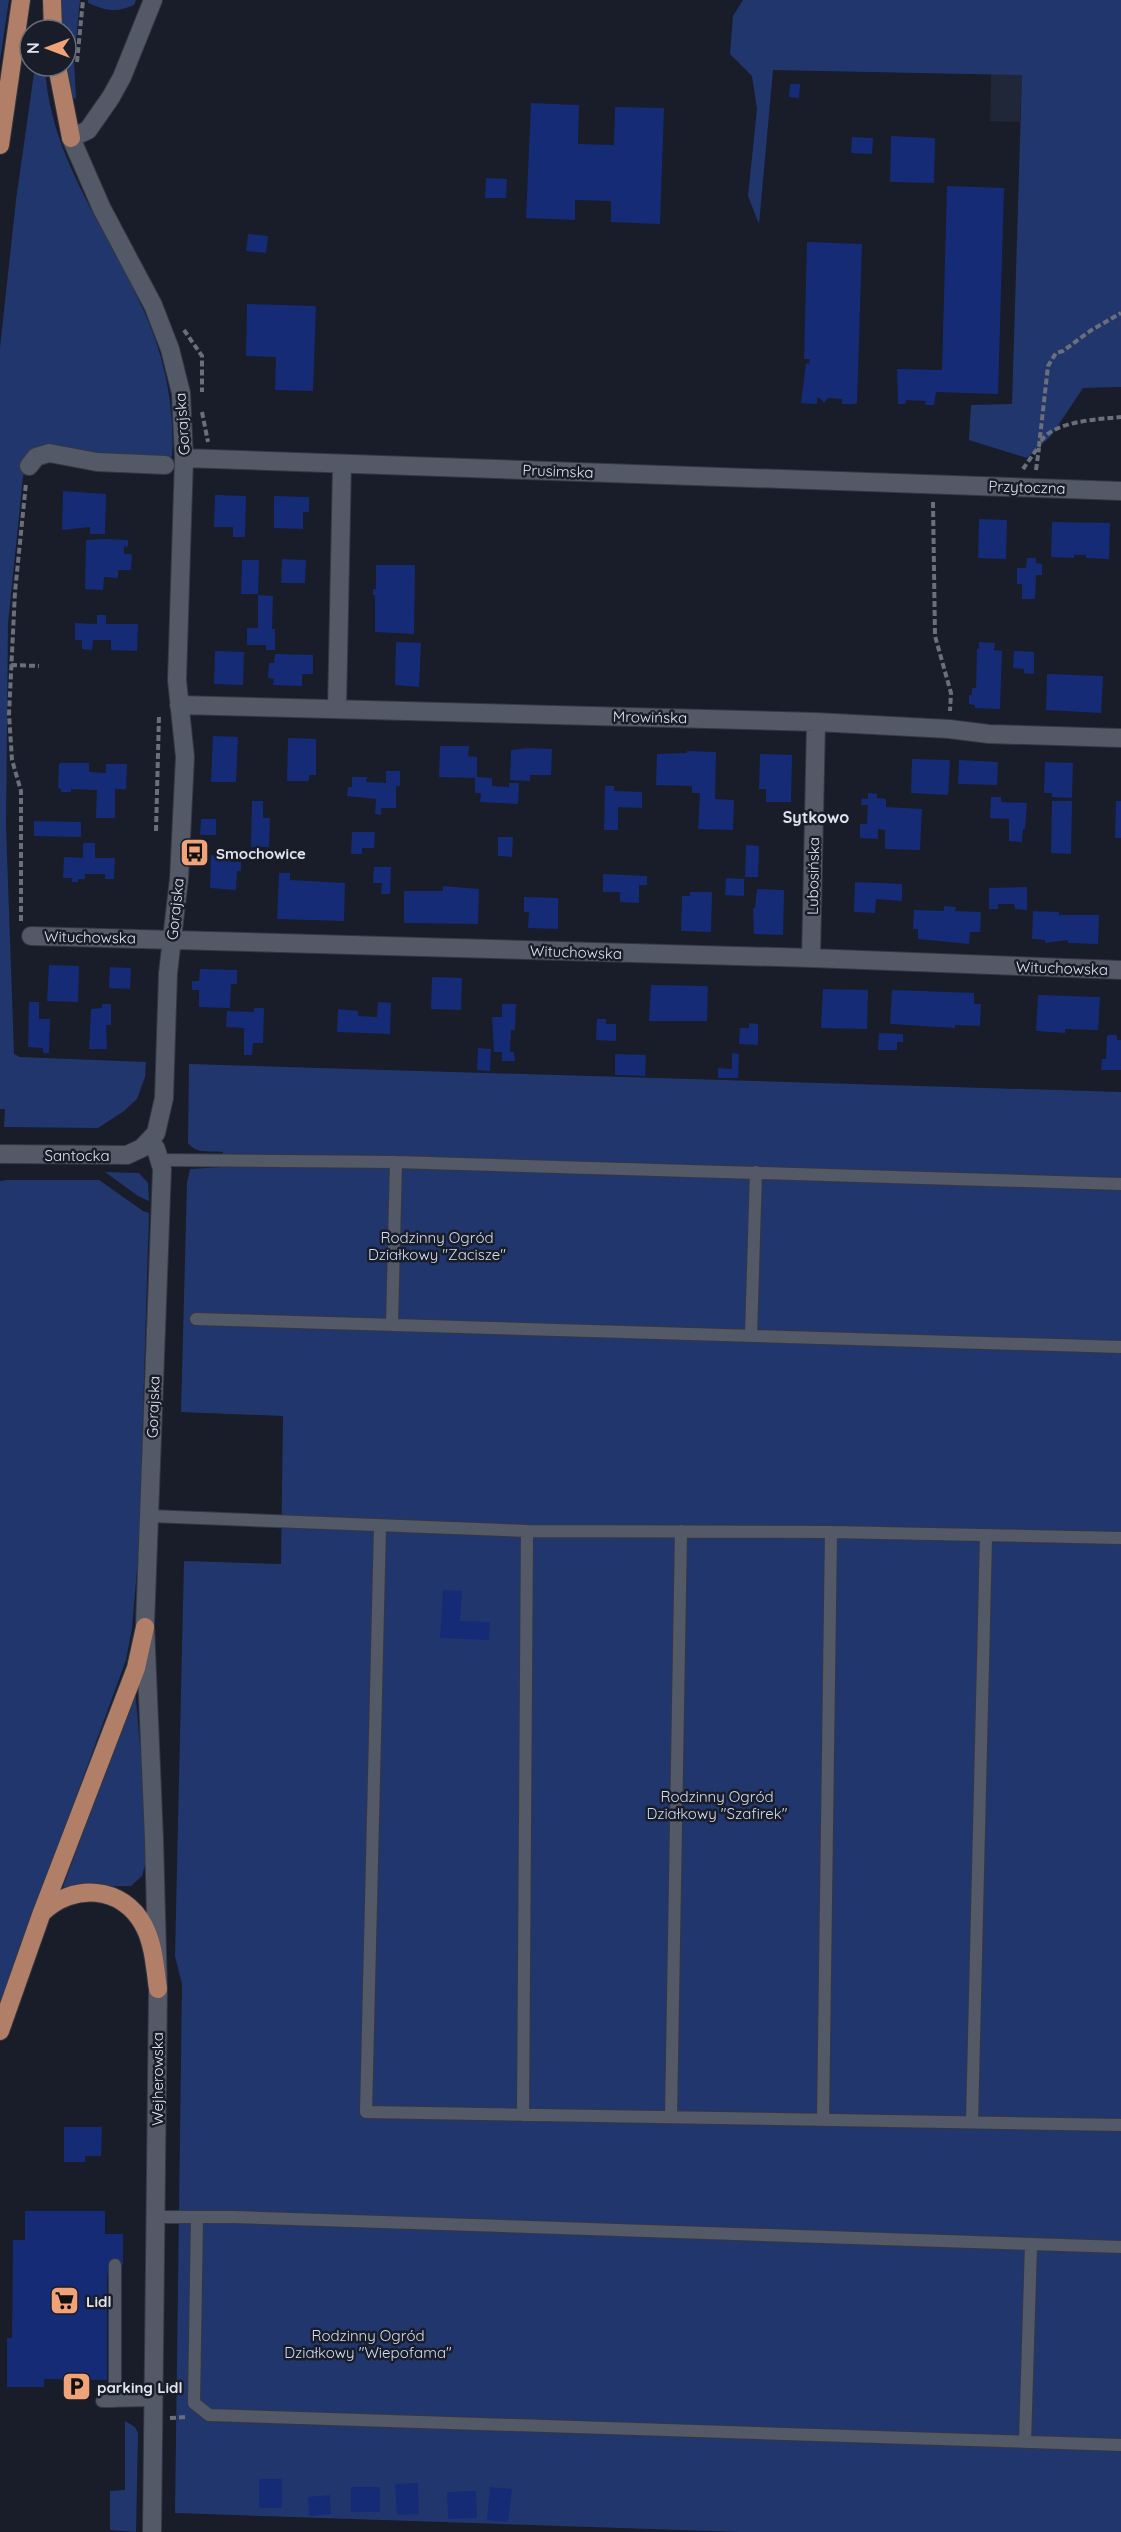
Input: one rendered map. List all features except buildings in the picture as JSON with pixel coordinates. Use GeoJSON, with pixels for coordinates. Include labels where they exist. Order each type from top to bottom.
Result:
{"type":"FeatureCollection","features":[{"type":"Feature","properties":{"kind":"main road"},"geometry":{"type":"LineString","coordinates":[[0,145],[21,0]]}},
{"type":"Feature","properties":{"kind":"main road"},"geometry":{"type":"LineString","coordinates":[[52,0],[53,18]]}},
{"type":"Feature","properties":{"kind":"main road"},"geometry":{"type":"LineString","coordinates":[[59,78],[71,138]]}},
{"type":"Feature","properties":{"kind":"main road"},"geometry":{"type":"LineString","coordinates":[[0,2031],[41,1915],[136,1668],[145,1627]]}},
{"type":"Feature","properties":{"kind":"main road"},"geometry":{"type":"LineString","coordinates":[[41,1915],[53,1902],[81,1893],[101,1893],[119,1901],[134,1912],[145,1928],[158,1989]]}},
{"type":"Feature","properties":{"kind":"street"},"geometry":{"type":"LineString","coordinates":[[71,138],[88,130],[111,97],[122,77],[153,0]]}},
{"type":"Feature","properties":{"kind":"street","name":"Gorajska"},"geometry":{"type":"LineString","coordinates":[[71,138],[97,200],[153,305],[170,349],[181,393],[184,458],[177,680],[185,757],[179,879],[168,973],[165,1098],[156,1133],[150,1141],[162,1169],[145,1627]]}},
{"type":"Feature","properties":{"kind":"street"},"geometry":{"type":"LineString","coordinates":[[29,466],[36,457],[49,453],[97,462],[165,465]]}},
{"type":"Feature","properties":{"kind":"street","name":"Prusimska"},"geometry":{"type":"LineString","coordinates":[[184,458],[932,483]]}},
{"type":"Feature","properties":{"kind":"street"},"geometry":{"type":"LineString","coordinates":[[337,709],[342,465]]}},
{"type":"Feature","properties":{"kind":"street","name":"Przytoczna"},"geometry":{"type":"LineString","coordinates":[[932,483],[1121,491]]}},
{"type":"Feature","properties":{"kind":"street","name":"Mrowińska"},"geometry":{"type":"LineString","coordinates":[[179,705],[816,722],[949,729],[989,734],[1121,738]]}},
{"type":"Feature","properties":{"kind":"street","name":"Lubosińska"},"geometry":{"type":"LineString","coordinates":[[812,958],[816,722]]}},
{"type":"Feature","properties":{"kind":"street","name":"Wituchowska"},"geometry":{"type":"LineString","coordinates":[[31,936],[172,938],[1121,970]]}},
{"type":"Feature","properties":{"kind":"street","name":"Santocka"},"geometry":{"type":"LineString","coordinates":[[0,1154],[127,1155],[142,1148],[150,1141]]}},
{"type":"Feature","properties":{"kind":"street","name":"Wejherowska"},"geometry":{"type":"LineString","coordinates":[[145,1627],[158,1989],[152,2532]]}},
{"type":"Feature","properties":{"kind":"lane"},"geometry":{"type":"LineString","coordinates":[[165,465],[172,465],[184,458]]}},
{"type":"Feature","properties":{"kind":"lane"},"geometry":{"type":"LineString","coordinates":[[160,1160],[396,1162],[1121,1184]]}},
{"type":"Feature","properties":{"kind":"lane"},"geometry":{"type":"LineString","coordinates":[[392,1324],[396,1162]]}},
{"type":"Feature","properties":{"kind":"lane"},"geometry":{"type":"LineString","coordinates":[[750,1336],[756,1172]]}},
{"type":"Feature","properties":{"kind":"lane"},"geometry":{"type":"LineString","coordinates":[[196,1319],[1121,1347]]}},
{"type":"Feature","properties":{"kind":"lane"},"geometry":{"type":"LineString","coordinates":[[150,1516],[527,1531],[831,1532],[1121,1538]]}},
{"type":"Feature","properties":{"kind":"lane"},"geometry":{"type":"LineString","coordinates":[[380,1526],[366,2112],[1121,2125]]}},
{"type":"Feature","properties":{"kind":"lane"},"geometry":{"type":"LineString","coordinates":[[523,2115],[527,1531]]}},
{"type":"Feature","properties":{"kind":"lane"},"geometry":{"type":"LineString","coordinates":[[671,2117],[681,1531]]}},
{"type":"Feature","properties":{"kind":"lane"},"geometry":{"type":"LineString","coordinates":[[824,2120],[831,1532]]}},
{"type":"Feature","properties":{"kind":"lane"},"geometry":{"type":"LineString","coordinates":[[972,2122],[986,1537]]}},
{"type":"Feature","properties":{"kind":"lane"},"geometry":{"type":"LineString","coordinates":[[156,2217],[1121,2247]]}},
{"type":"Feature","properties":{"kind":"lane"},"geometry":{"type":"LineString","coordinates":[[197,2217],[194,2403],[208,2415],[1121,2445]]}},
{"type":"Feature","properties":{"kind":"lane"},"geometry":{"type":"LineString","coordinates":[[1025,2442],[1031,2245]]}},
{"type":"Feature","properties":{"kind":"lane"},"geometry":{"type":"LineString","coordinates":[[115,2265],[108,2401],[154,2400]]}},
{"type":"Feature","properties":{"kind":"path"},"geometry":{"type":"LineString","coordinates":[[1027,487],[1019,474],[1039,446],[1048,366],[1056,353],[1063,351],[1090,331],[1121,314]]}},
{"type":"Feature","properties":{"kind":"path"},"geometry":{"type":"LineString","coordinates":[[1027,487],[1042,438],[1050,431],[1087,420],[1121,417]]}},
{"type":"Feature","properties":{"kind":"path"},"geometry":{"type":"LineString","coordinates":[[29,466],[15,592],[9,714],[12,760],[21,791],[21,935],[31,936]]}},
{"type":"Feature","properties":{"kind":"path"},"geometry":{"type":"LineString","coordinates":[[932,483],[935,636],[951,693],[949,729]]}},
{"type":"Feature","properties":{"kind":"path"},"geometry":{"type":"LineString","coordinates":[[11,665],[39,666]]}},
{"type":"Feature","properties":{"kind":"shaded area"},"geometry":{"type":"Polygon","coordinates":[[[991,74],[1022,75],[1020,122],[990,121],[991,74]]]}},
{"type":"Feature","properties":{"kind":"green space"},"geometry":{"type":"Polygon","coordinates":[[[0,0],[9,0],[0,60],[0,0]]]}},
{"type":"Feature","properties":{"kind":"green space"},"geometry":{"type":"Polygon","coordinates":[[[60,0],[80,0],[78,20],[78,18],[61,18],[60,0]]]}},
{"type":"Feature","properties":{"kind":"green space"},"geometry":{"type":"Polygon","coordinates":[[[88,0],[136,0],[134,5],[111,10],[88,3],[88,0]]]}},
{"type":"Feature","properties":{"kind":"green space"},"geometry":{"type":"Polygon","coordinates":[[[743,0],[1121,0],[1121,387],[1083,388],[1051,436],[1027,458],[969,440],[971,405],[1012,404],[1022,75],[773,70],[759,224],[748,196],[757,109],[752,76],[730,54],[733,16],[743,0]]]}},
{"type":"Feature","properties":{"kind":"green space"},"geometry":{"type":"Polygon","coordinates":[[[33,78],[46,78],[57,131],[69,162],[82,192],[129,280],[157,344],[170,399],[172,418],[172,456],[170,458],[45,449],[25,468],[23,477],[8,624],[6,826],[14,1054],[20,1057],[146,1062],[145,1077],[137,1099],[124,1111],[98,1128],[4,1127],[5,1109],[0,1109],[0,348],[16,200],[33,78]]]}},
{"type":"Feature","properties":{"kind":"green space"},"geometry":{"type":"Polygon","coordinates":[[[67,78],[75,78],[76,99],[69,95],[67,78]]]}},
{"type":"Feature","properties":{"kind":"green space"},"geometry":{"type":"Polygon","coordinates":[[[189,1064],[1121,1092],[1121,2532],[741,2532],[175,2513],[182,1984],[175,1956],[184,1561],[281,1564],[283,1416],[181,1412],[187,1183],[190,1169],[223,1167],[223,1152],[195,1149],[188,1143],[189,1064]]]}},
{"type":"Feature","properties":{"kind":"green space"},"geometry":{"type":"Polygon","coordinates":[[[105,1172],[139,1173],[148,1183],[149,1201],[138,1196],[105,1172]]]}},
{"type":"Feature","properties":{"kind":"green space"},"geometry":{"type":"Polygon","coordinates":[[[99,1180],[149,1213],[139,1546],[132,1628],[126,1660],[0,2005],[0,1181],[99,1180]]]}},
{"type":"Feature","properties":{"kind":"green space"},"geometry":{"type":"Polygon","coordinates":[[[135,1689],[146,1861],[142,1876],[131,1886],[63,1887],[135,1689]]]}},
{"type":"Feature","properties":{"kind":"green space"},"geometry":{"type":"Polygon","coordinates":[[[125,2421],[135,2427],[138,2433],[136,2532],[110,2530],[110,2491],[125,2490],[125,2421]]]}},
{"type":"Feature","properties":{"kind":"place","name":"Smochowice"},"geometry":{"type":"Point","coordinates":[195,853]}},
{"type":"Feature","properties":{"kind":"place","name":"Lidl"},"geometry":{"type":"Point","coordinates":[65,2301]}},
{"type":"Feature","properties":{"kind":"place","name":"parking Lidl"},"geometry":{"type":"Point","coordinates":[76,2387]}},
{"type":"Feature","properties":{"kind":"district","name":"Sytkowo"},"geometry":{"type":"Point","coordinates":[816,817]}},
{"type":"Feature","properties":{"kind":"park label","name":"Rodzinny Ogród Działkowy \"Zacisze\""},"geometry":{"type":"Point","coordinates":[437,1246]}},
{"type":"Feature","properties":{"kind":"park label","name":"Rodzinny Ogród Działkowy \"Szafirek\""},"geometry":{"type":"Point","coordinates":[717,1804]}},
{"type":"Feature","properties":{"kind":"park label","name":"Rodzinny Ogród Działkowy \"Wiepofama\""},"geometry":{"type":"Point","coordinates":[368,2344]}}]}
